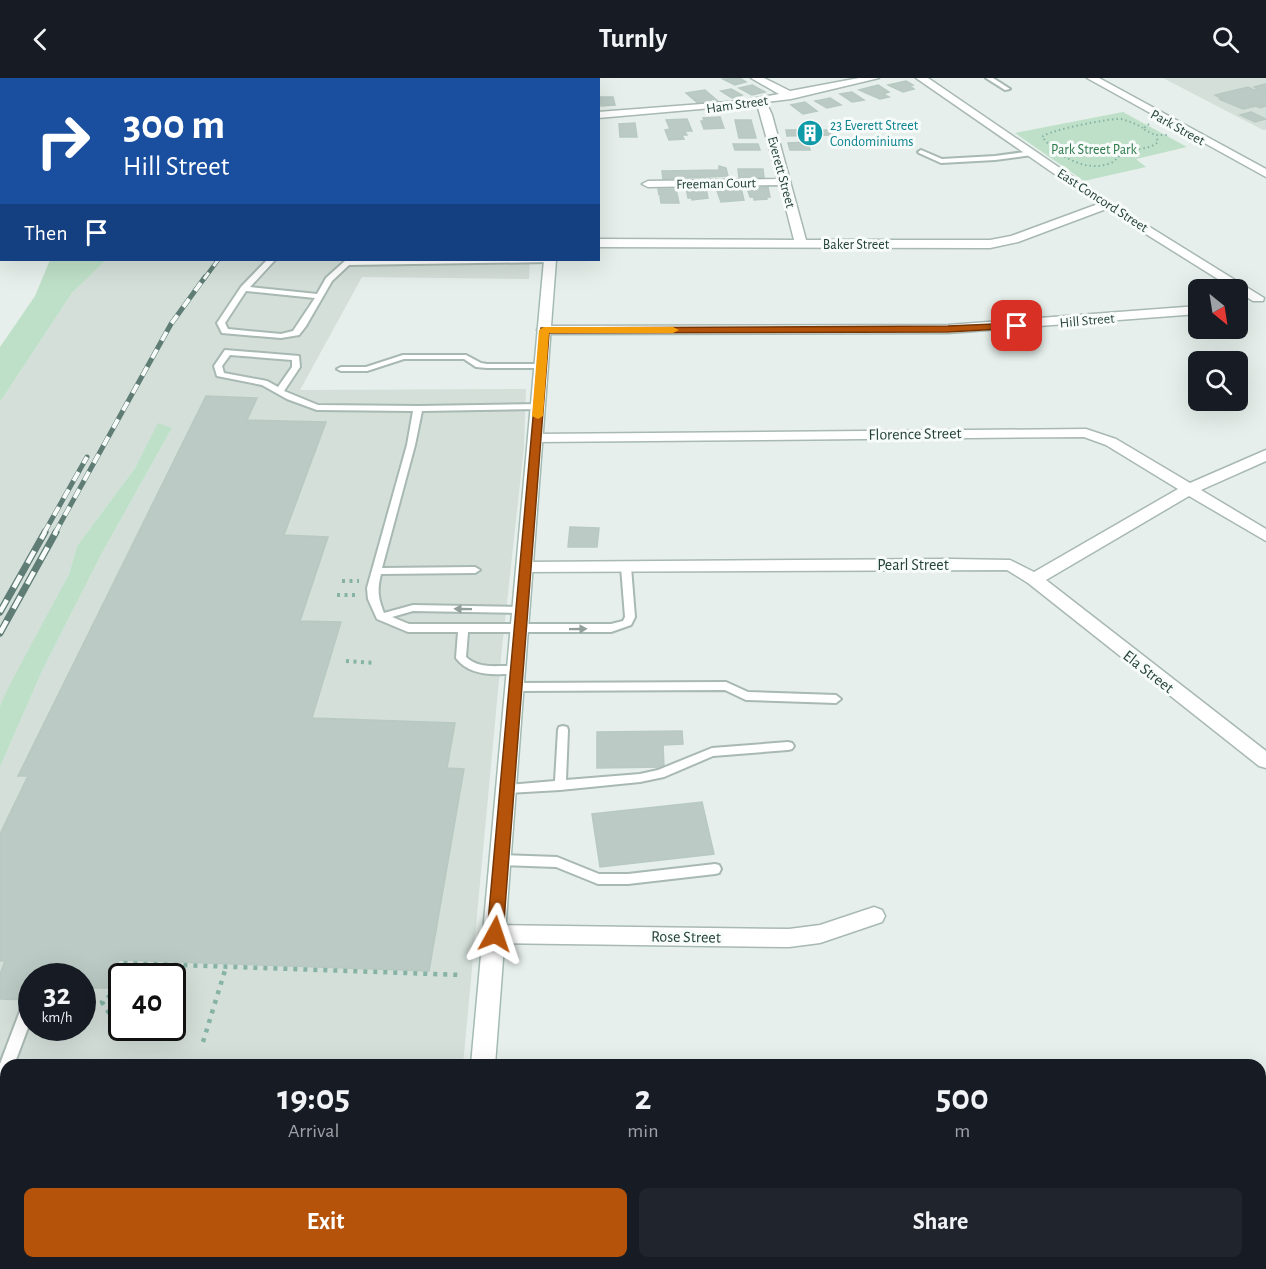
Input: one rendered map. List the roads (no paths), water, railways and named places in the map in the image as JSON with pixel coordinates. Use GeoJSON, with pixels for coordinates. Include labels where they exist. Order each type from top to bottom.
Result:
{"type":"FeatureCollection","features":[{"type":"Feature","properties":{"kind":"street"},"geometry":{"type":"LineString","coordinates":[[756,78],[791,96]]}},
{"type":"Feature","properties":{"kind":"street","name":"Ham Street"},"geometry":{"type":"LineString","coordinates":[[600,116],[761,102],[874,78]]}},
{"type":"Feature","properties":{"kind":"street","name":"East Concord Street"},"geometry":{"type":"LineString","coordinates":[[921,78],[1107,205],[1262,297]]}},
{"type":"Feature","properties":{"kind":"street","name":"Park Street"},"geometry":{"type":"LineString","coordinates":[[1092,78],[1266,174]]}},
{"type":"Feature","properties":{"kind":"street","name":"Everett Street"},"geometry":{"type":"LineString","coordinates":[[761,102],[767,115],[801,243]]}},
{"type":"Feature","properties":{"kind":"street","name":"Freeman Court"},"geometry":{"type":"LineString","coordinates":[[648,184],[784,182]]}},
{"type":"Feature","properties":{"kind":"street","name":"Baker Street"},"geometry":{"type":"LineString","coordinates":[[600,243],[1002,243],[1107,205]]}},
{"type":"Feature","properties":{"kind":"street"},"geometry":{"type":"LineString","coordinates":[[484,1059],[502,860],[550,261]]}},
{"type":"Feature","properties":{"kind":"street","name":"Hill Street"},"geometry":{"type":"LineString","coordinates":[[544,330],[948,329],[1188,311]]}},
{"type":"Feature","properties":{"kind":"street","name":"Florence Street"},"geometry":{"type":"LineString","coordinates":[[536,438],[1086,432],[1111,442],[1266,536]]}},
{"type":"Feature","properties":{"kind":"street"},"geometry":{"type":"LineString","coordinates":[[1034,579],[1190,489],[1266,455]]}},
{"type":"Feature","properties":{"kind":"street","name":"Pearl Street"},"geometry":{"type":"LineString","coordinates":[[525,567],[999,564],[1020,569],[1034,579]]}},
{"type":"Feature","properties":{"kind":"street","name":"Ela Street"},"geometry":{"type":"LineString","coordinates":[[1034,579],[1266,761]]}},
{"type":"Feature","properties":{"kind":"street","name":"Rose Street"},"geometry":{"type":"LineString","coordinates":[[495,934],[789,938],[820,934],[874,916]]}},
{"type":"Feature","properties":{"kind":"lane"},"geometry":{"type":"LineString","coordinates":[[988,78],[1008,89]]}},
{"type":"Feature","properties":{"kind":"lane"},"geometry":{"type":"LineString","coordinates":[[921,152],[941,161],[1032,153]]}},
{"type":"Feature","properties":{"kind":"lane"},"geometry":{"type":"LineString","coordinates":[[270,261],[244,289],[221,323],[225,331],[292,335],[302,326],[329,280],[348,261]]}},
{"type":"Feature","properties":{"kind":"lane"},"geometry":{"type":"LineString","coordinates":[[244,289],[318,296]]}},
{"type":"Feature","properties":{"kind":"lane"},"geometry":{"type":"LineString","coordinates":[[279,391],[296,367],[297,358],[228,352],[218,366],[220,374],[225,376],[252,380],[306,404],[329,409],[538,406]]}},
{"type":"Feature","properties":{"kind":"lane"},"geometry":{"type":"LineString","coordinates":[[341,369],[366,369],[403,357],[466,357],[479,365],[487,366],[541,366]]}},
{"type":"Feature","properties":{"kind":"lane"},"geometry":{"type":"LineString","coordinates":[[418,409],[411,445],[376,571],[372,596],[381,617],[408,628],[519,630],[611,628],[627,623],[630,617],[626,567]]}},
{"type":"Feature","properties":{"kind":"lane"},"geometry":{"type":"LineString","coordinates":[[376,571],[475,570]]}},
{"type":"Feature","properties":{"kind":"lane"},"geometry":{"type":"LineString","coordinates":[[381,617],[413,608],[521,610]]}},
{"type":"Feature","properties":{"kind":"lane"},"geometry":{"type":"LineString","coordinates":[[463,629],[461,658],[465,664],[474,669],[515,679],[726,686],[746,696],[836,699]]}},
{"type":"Feature","properties":{"kind":"lane"},"geometry":{"type":"LineString","coordinates":[[561,786],[563,730]]}},
{"type":"Feature","properties":{"kind":"lane"},"geometry":{"type":"LineString","coordinates":[[507,789],[640,778],[660,774],[712,752],[788,746]]}},
{"type":"Feature","properties":{"kind":"lane"},"geometry":{"type":"LineString","coordinates":[[502,860],[557,862],[598,879],[628,879],[715,869]]}},
{"type":"Feature","properties":{"kind":"lane"},"geometry":{"type":"LineString","coordinates":[[9,1059],[18,1035]]}},
{"type":"Feature","properties":{"kind":"railway"},"geometry":{"type":"LineString","coordinates":[[204,279],[217,261]]}},
{"type":"Feature","properties":{"kind":"railway"},"geometry":{"type":"LineString","coordinates":[[55,533],[171,324],[205,277]]}},
{"type":"Feature","properties":{"kind":"railway"},"geometry":{"type":"LineString","coordinates":[[44,533],[87,457]]}},
{"type":"Feature","properties":{"kind":"railway"},"geometry":{"type":"LineString","coordinates":[[0,612],[45,532]]}},
{"type":"Feature","properties":{"kind":"railway"},"geometry":{"type":"LineString","coordinates":[[0,633],[56,532]]}},
{"type":"Feature","properties":{"kind":"place","name":"23 Everett Street Condominiums"},"geometry":{"type":"Point","coordinates":[810,133]}},
{"type":"Feature","properties":{"kind":"park label","name":"Park Street Park"},"geometry":{"type":"Point","coordinates":[1094,149]}}]}
